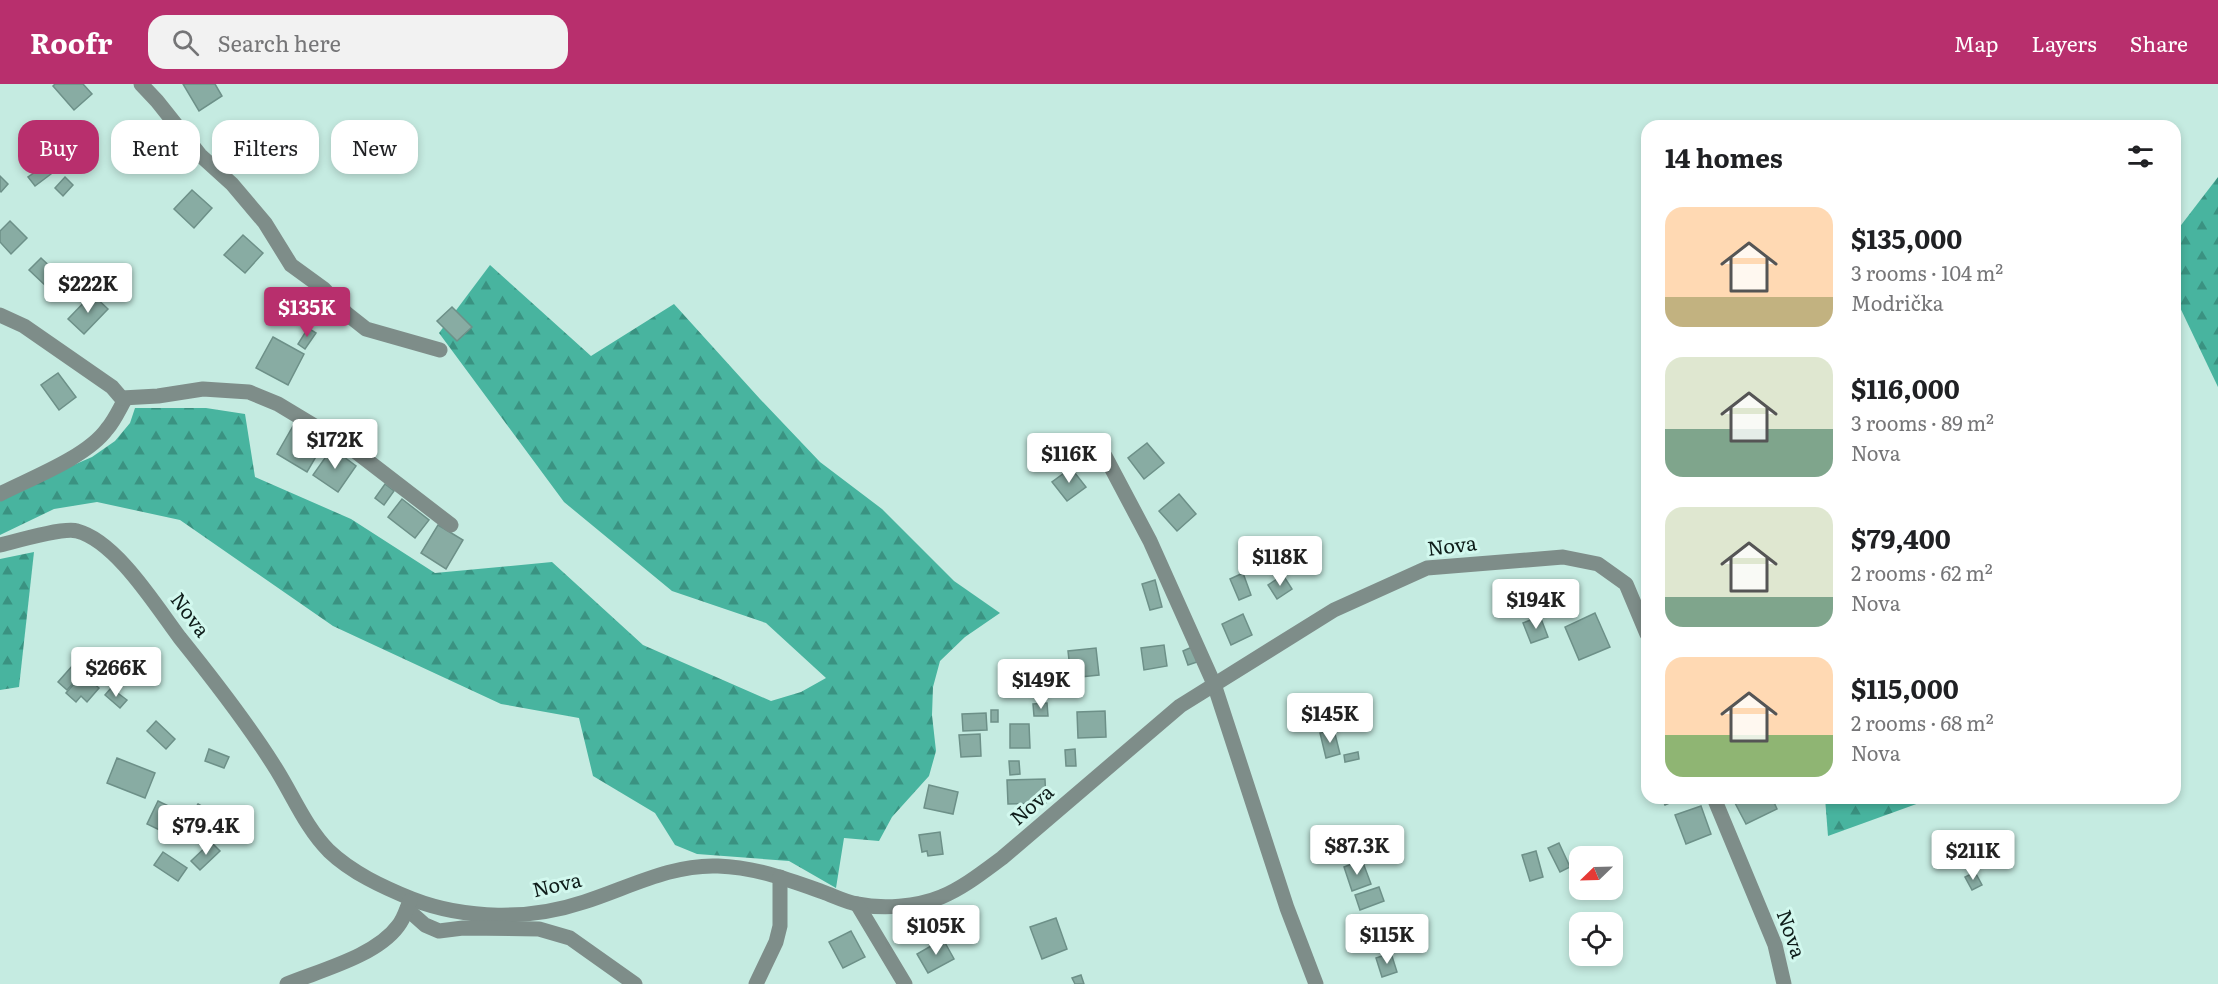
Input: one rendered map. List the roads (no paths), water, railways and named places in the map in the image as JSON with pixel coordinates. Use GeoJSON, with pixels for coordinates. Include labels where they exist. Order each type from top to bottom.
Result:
{"type":"FeatureCollection","features":[{"type":"Feature","properties":{"kind":"street"},"geometry":{"type":"LineString","coordinates":[[141,84],[200,155],[232,184],[265,223],[291,265],[324,290],[347,314],[366,329],[440,351]]}},
{"type":"Feature","properties":{"kind":"street"},"geometry":{"type":"LineString","coordinates":[[0,315],[24,326],[112,387],[124,401],[106,430],[92,444],[58,465],[0,494]]}},
{"type":"Feature","properties":{"kind":"street"},"geometry":{"type":"LineString","coordinates":[[122,398],[203,390],[249,392],[278,404],[351,448],[452,525]]}},
{"type":"Feature","properties":{"kind":"street"},"geometry":{"type":"LineString","coordinates":[[1105,456],[1150,541],[1214,684],[1287,908],[1316,984]]}},
{"type":"Feature","properties":{"kind":"street","name":"Nova"},"geometry":{"type":"LineString","coordinates":[[0,545],[72,529],[89,535],[105,547],[137,580],[231,702],[274,766],[307,822],[327,849],[364,877],[409,903],[487,915],[555,910],[659,874],[716,866],[747,869],[780,877],[857,904],[880,906],[928,901],[940,897],[977,876],[1002,858],[1180,706],[1334,610],[1427,568],[1563,557],[1598,564],[1626,584],[1641,620]]}},
{"type":"Feature","properties":{"kind":"street","name":"Nova"},"geometry":{"type":"LineString","coordinates":[[1716,804],[1775,945],[1784,984]]}},
{"type":"Feature","properties":{"kind":"street"},"geometry":{"type":"LineString","coordinates":[[756,984],[776,942],[780,927],[780,877]]}},
{"type":"Feature","properties":{"kind":"street"},"geometry":{"type":"LineString","coordinates":[[287,984],[358,956],[382,943],[397,929],[409,903],[425,925],[439,931],[463,928],[539,929],[570,938],[635,984]]}},
{"type":"Feature","properties":{"kind":"street"},"geometry":{"type":"LineString","coordinates":[[857,904],[905,984]]}}]}
